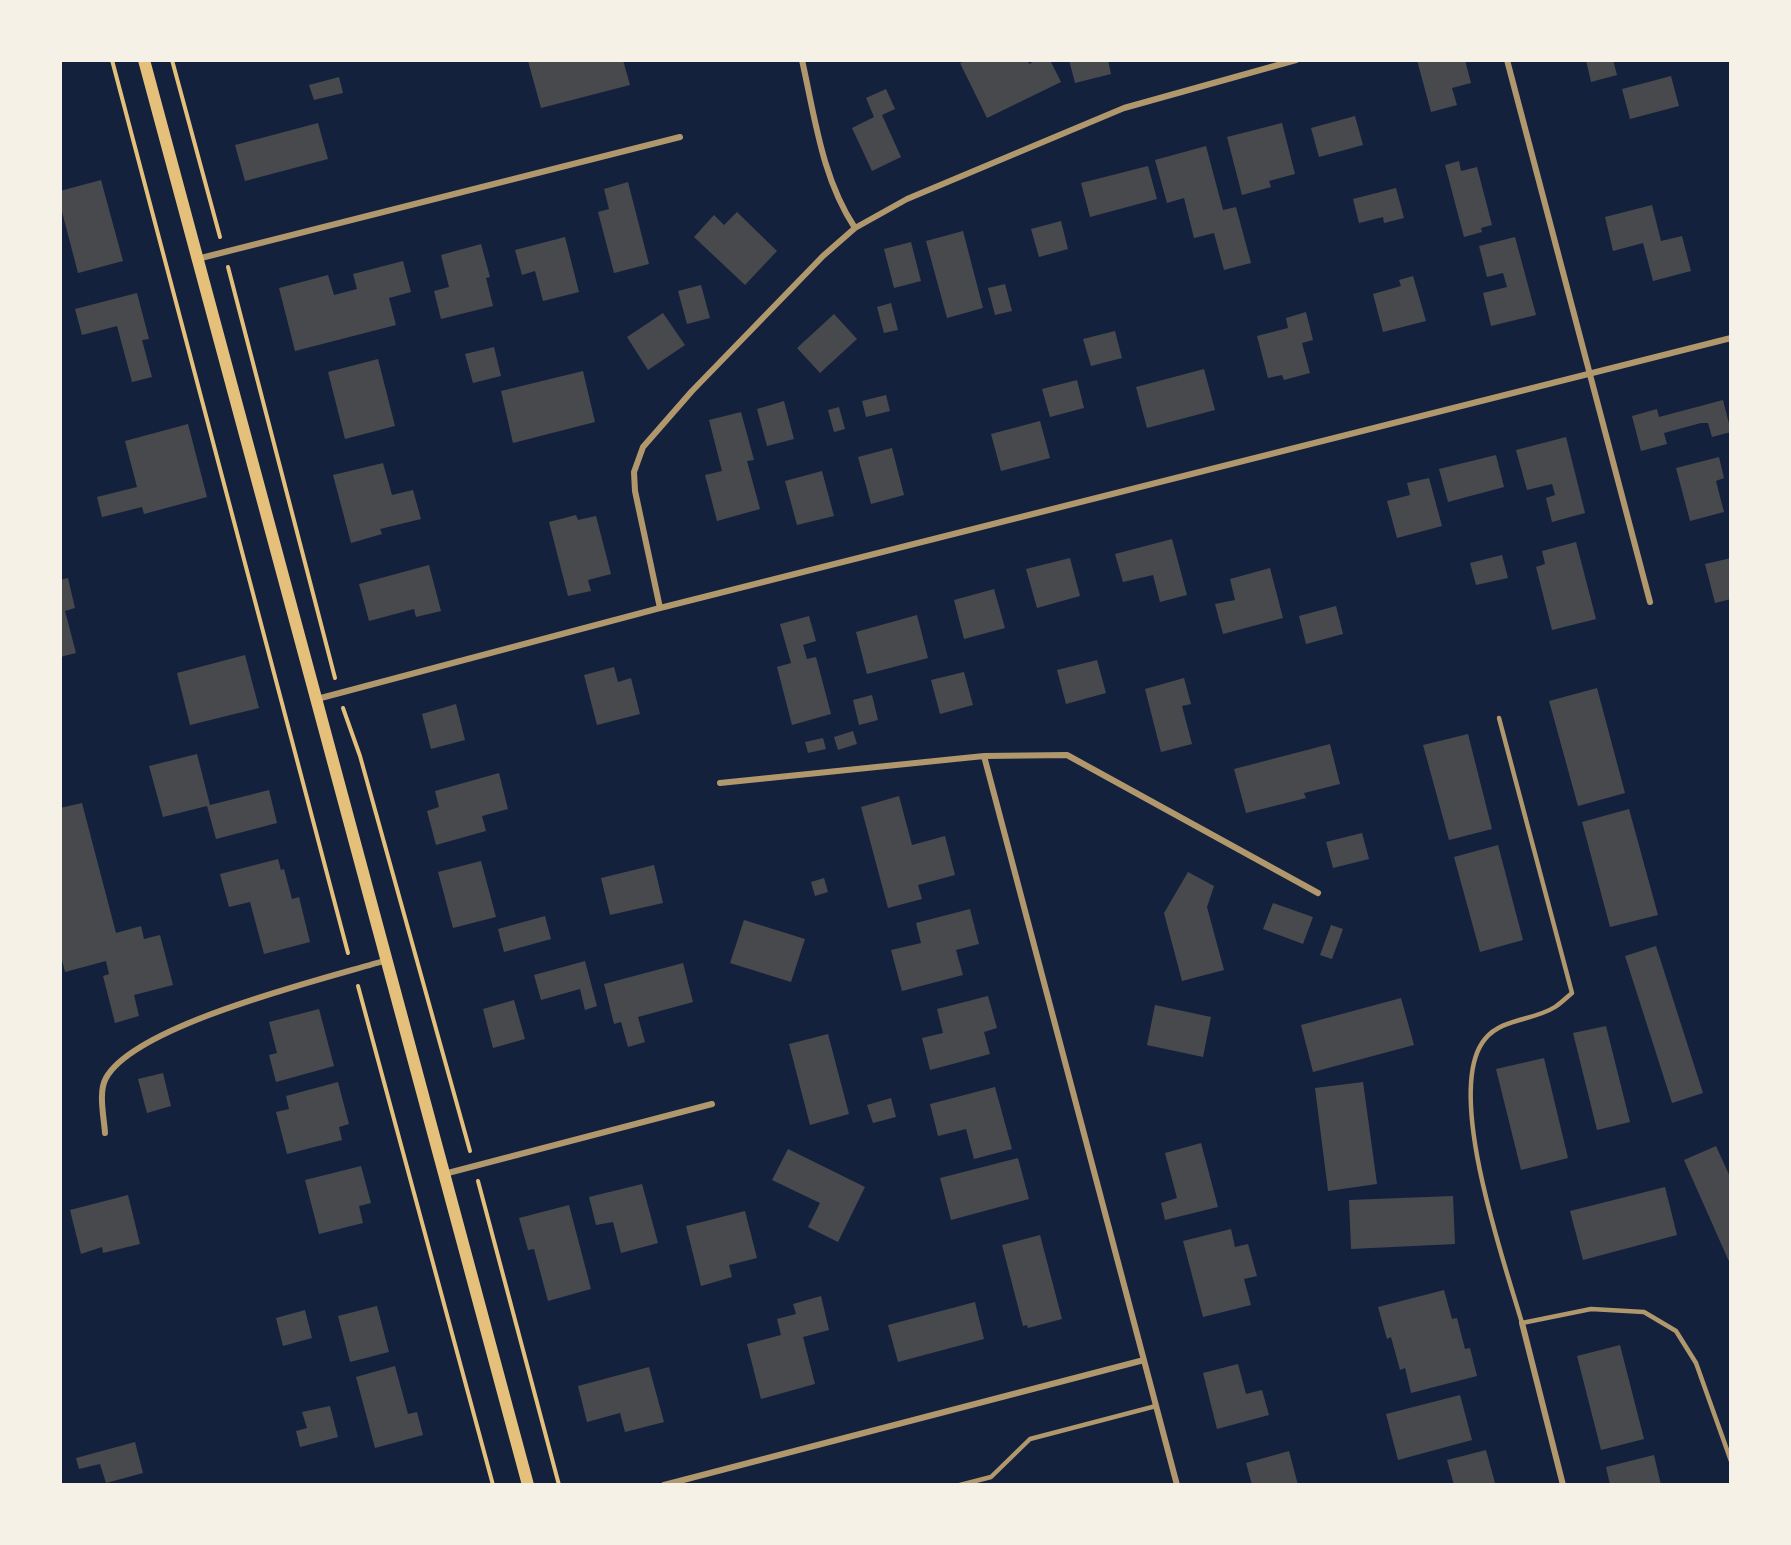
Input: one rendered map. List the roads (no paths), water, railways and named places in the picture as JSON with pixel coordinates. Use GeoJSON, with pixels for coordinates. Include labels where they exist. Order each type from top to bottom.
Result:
{"type":"FeatureCollection","features":[{"type":"Feature","properties":{"kind":"main road"},"geometry":{"type":"LineString","coordinates":[[144,60],[528,1485]]}},
{"type":"Feature","properties":{"kind":"street"},"geometry":{"type":"LineString","coordinates":[[802,60],[828,177],[838,203],[855,228]]}},
{"type":"Feature","properties":{"kind":"street"},"geometry":{"type":"LineString","coordinates":[[660,608],[635,491],[634,472],[643,447],[692,391],[815,265],[855,228],[907,199],[1124,108],[1296,60]]}},
{"type":"Feature","properties":{"kind":"street"},"geometry":{"type":"LineString","coordinates":[[1507,60],[1650,602]]}},
{"type":"Feature","properties":{"kind":"street"},"geometry":{"type":"LineString","coordinates":[[197,259],[680,137]]}},
{"type":"Feature","properties":{"kind":"street"},"geometry":{"type":"LineString","coordinates":[[317,699],[660,608],[1731,338]]}},
{"type":"Feature","properties":{"kind":"street"},"geometry":{"type":"LineString","coordinates":[[720,783],[984,756],[1067,755],[1318,893]]}},
{"type":"Feature","properties":{"kind":"street"},"geometry":{"type":"LineString","coordinates":[[984,756],[1177,1485]]}},
{"type":"Feature","properties":{"kind":"street"},"geometry":{"type":"LineString","coordinates":[[105,1132],[104,1081],[116,1063],[136,1049],[214,1013],[387,960]]}},
{"type":"Feature","properties":{"kind":"street"},"geometry":{"type":"LineString","coordinates":[[444,1174],[712,1104]]}},
{"type":"Feature","properties":{"kind":"street"},"geometry":{"type":"LineString","coordinates":[[1522,1323],[1563,1485]]}},
{"type":"Feature","properties":{"kind":"street"},"geometry":{"type":"LineString","coordinates":[[664,1485],[1144,1360]]}},
{"type":"Feature","properties":{"kind":"lane"},"geometry":{"type":"LineString","coordinates":[[1498,718],[1572,993],[1553,1008],[1503,1025],[1484,1040],[1474,1064],[1469,1111],[1484,1189],[1522,1323],[1591,1309],[1644,1312],[1676,1330],[1696,1363],[1731,1461]]}},
{"type":"Feature","properties":{"kind":"lane"},"geometry":{"type":"LineString","coordinates":[[960,1485],[992,1477],[1030,1439],[1156,1406]]}}]}
